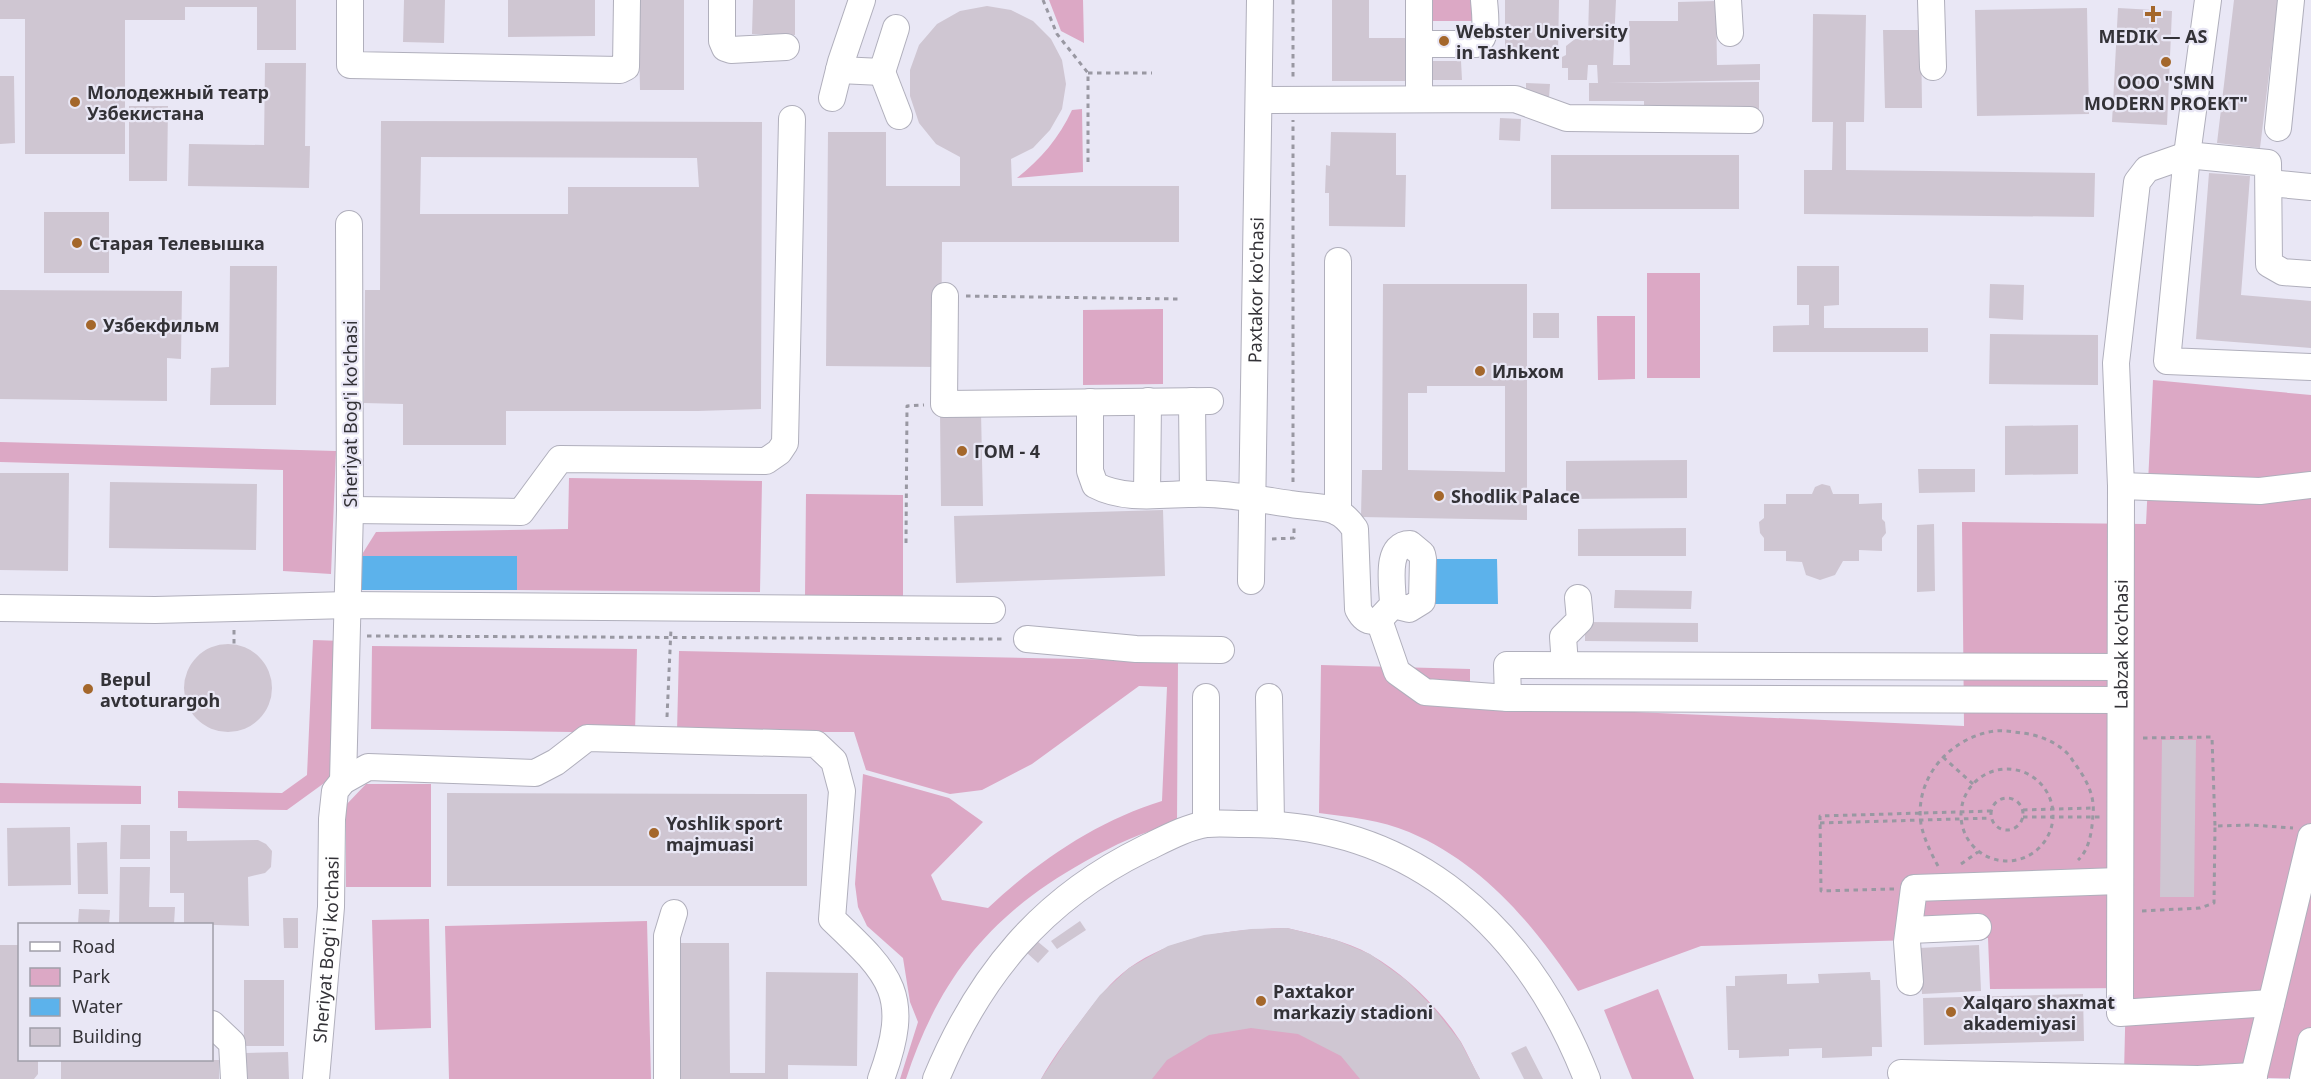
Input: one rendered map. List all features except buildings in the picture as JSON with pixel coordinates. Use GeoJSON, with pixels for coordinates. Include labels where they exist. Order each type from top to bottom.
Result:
{"type":"FeatureCollection","features":[{"type":"Feature","properties":{"kind":"street"},"geometry":{"type":"LineString","coordinates":[[350,0],[350,65],[620,70],[626,67],[627,0]]}},
{"type":"Feature","properties":{"kind":"street"},"geometry":{"type":"LineString","coordinates":[[722,0],[722,41],[725,48],[731,50],[786,47]]}},
{"type":"Feature","properties":{"kind":"street"},"geometry":{"type":"LineString","coordinates":[[832,98],[862,0]]}},
{"type":"Feature","properties":{"kind":"street","name":"Paxtakor ko'chasi"},"geometry":{"type":"LineString","coordinates":[[1251,581],[1260,0]]}},
{"type":"Feature","properties":{"kind":"street"},"geometry":{"type":"LineString","coordinates":[[1419,0],[1419,98]]}},
{"type":"Feature","properties":{"kind":"street"},"geometry":{"type":"LineString","coordinates":[[1419,44],[1477,44],[1483,39],[1485,30],[1484,0]]}},
{"type":"Feature","properties":{"kind":"street"},"geometry":{"type":"LineString","coordinates":[[1728,0],[1730,33]]}},
{"type":"Feature","properties":{"kind":"street"},"geometry":{"type":"LineString","coordinates":[[1931,0],[1933,67]]}},
{"type":"Feature","properties":{"kind":"street"},"geometry":{"type":"LineString","coordinates":[[2208,0],[2187,155],[2167,361],[2311,367]]}},
{"type":"Feature","properties":{"kind":"street"},"geometry":{"type":"LineString","coordinates":[[2278,128],[2291,0]]}},
{"type":"Feature","properties":{"kind":"street"},"geometry":{"type":"LineString","coordinates":[[896,28],[882,72],[899,116]]}},
{"type":"Feature","properties":{"kind":"street"},"geometry":{"type":"LineString","coordinates":[[839,70],[882,72]]}},
{"type":"Feature","properties":{"kind":"street"},"geometry":{"type":"LineString","coordinates":[[1259,100],[1515,99],[1567,118],[1750,120]]}},
{"type":"Feature","properties":{"kind":"street"},"geometry":{"type":"LineString","coordinates":[[350,510],[521,512],[560,459],[766,461],[779,452],[784,443],[792,119]]}},
{"type":"Feature","properties":{"kind":"street"},"geometry":{"type":"LineString","coordinates":[[2187,155],[2268,163],[2269,264],[2283,272],[2311,274]]}},
{"type":"Feature","properties":{"kind":"street","name":"Labzak ko'chasi"},"geometry":{"type":"LineString","coordinates":[[2187,155],[2147,169],[2137,182],[2116,363],[2121,486],[2120,1013],[2271,1003]]}},
{"type":"Feature","properties":{"kind":"street"},"geometry":{"type":"LineString","coordinates":[[2269,183],[2311,187]]}},
{"type":"Feature","properties":{"kind":"street","name":"Sheriyat Bog'i ko'chasi"},"geometry":{"type":"LineString","coordinates":[[316,1079],[331,907],[332,819],[335,791],[343,781],[350,510],[349,224]]}},
{"type":"Feature","properties":{"kind":"street"},"geometry":{"type":"LineString","coordinates":[[1338,261],[1338,512]]}},
{"type":"Feature","properties":{"kind":"street"},"geometry":{"type":"LineString","coordinates":[[945,296],[944,404],[1201,401],[1193,494]]}},
{"type":"Feature","properties":{"kind":"street"},"geometry":{"type":"LineString","coordinates":[[1147,495],[1148,401]]}},
{"type":"Feature","properties":{"kind":"street"},"geometry":{"type":"LineString","coordinates":[[1090,402],[1090,471],[1095,485],[1109,492],[1253,497],[1293,505],[1328,508],[1348,519],[1355,529],[1358,609],[1364,619],[1369,622],[1386,613],[1397,672],[1425,692],[1508,698],[2120,700]]}},
{"type":"Feature","properties":{"kind":"street"},"geometry":{"type":"LineString","coordinates":[[2121,486],[2260,491],[2311,485]]}},
{"type":"Feature","properties":{"kind":"street"},"geometry":{"type":"LineString","coordinates":[[1565,665],[1563,637],[1580,620],[1578,598]]}},
{"type":"Feature","properties":{"kind":"street"},"geometry":{"type":"LineString","coordinates":[[0,608],[155,610],[348,605],[992,610]]}},
{"type":"Feature","properties":{"kind":"street"},"geometry":{"type":"LineString","coordinates":[[1027,639],[1136,649],[1221,650]]}},
{"type":"Feature","properties":{"kind":"street"},"geometry":{"type":"LineString","coordinates":[[1508,698],[1507,665],[2120,667]]}},
{"type":"Feature","properties":{"kind":"street"},"geometry":{"type":"LineString","coordinates":[[1206,697],[1206,824]]}},
{"type":"Feature","properties":{"kind":"street"},"geometry":{"type":"LineString","coordinates":[[1269,697],[1271,824]]}},
{"type":"Feature","properties":{"kind":"street"},"geometry":{"type":"LineString","coordinates":[[343,781],[368,767],[535,773],[556,762],[587,738],[816,744],[834,761],[842,790],[832,919],[869,954],[887,978],[896,1006],[891,1052],[881,1079]]}},
{"type":"Feature","properties":{"kind":"street"},"geometry":{"type":"LineString","coordinates":[[936,1079],[953,1042],[979,996],[1011,951],[1067,895],[1111,867],[1158,842],[1206,824],[1271,824],[1310,828],[1350,837],[1396,855],[1452,891],[1483,917],[1534,975],[1574,1045],[1587,1079]]}},
{"type":"Feature","properties":{"kind":"street"},"geometry":{"type":"LineString","coordinates":[[1901,1073],[2253,1077],[2306,879],[2306,833]]}},
{"type":"Feature","properties":{"kind":"street"},"geometry":{"type":"LineString","coordinates":[[1910,982],[1907,942],[1914,888],[2119,881]]}},
{"type":"Feature","properties":{"kind":"street"},"geometry":{"type":"LineString","coordinates":[[667,1079],[667,936],[674,913]]}},
{"type":"Feature","properties":{"kind":"street"},"geometry":{"type":"LineString","coordinates":[[1910,930],[1978,927]]}},
{"type":"Feature","properties":{"kind":"street"},"geometry":{"type":"LineString","coordinates":[[213,1025],[232,1043],[234,1079]]}},
{"type":"Feature","properties":{"kind":"street"},"geometry":{"type":"LineString","coordinates":[[2303,1079],[2311,1041]]}},
{"type":"Feature","properties":{"kind":"path"},"geometry":{"type":"LineString","coordinates":[[1042,0],[1057,34],[1088,73],[1088,166]]}},
{"type":"Feature","properties":{"kind":"path"},"geometry":{"type":"LineString","coordinates":[[1252,539],[1294,538],[1293,0]]}},
{"type":"Feature","properties":{"kind":"path"},"geometry":{"type":"LineString","coordinates":[[1088,73],[1152,73]]}},
{"type":"Feature","properties":{"kind":"path"},"geometry":{"type":"LineString","coordinates":[[945,296],[1180,298]]}},
{"type":"Feature","properties":{"kind":"path"},"geometry":{"type":"LineString","coordinates":[[906,543],[907,406],[944,404]]}},
{"type":"Feature","properties":{"kind":"path"},"geometry":{"type":"LineString","coordinates":[[666,740],[673,608]]}},
{"type":"Feature","properties":{"kind":"path"},"geometry":{"type":"LineString","coordinates":[[347,636],[1027,639]]}},
{"type":"Feature","properties":{"kind":"path"},"geometry":{"type":"LineString","coordinates":[[1941,886],[1944,873],[1926,845],[1921,819],[1926,784],[1932,769],[1943,756],[1964,740],[1998,730],[2034,735],[2049,741],[2066,752],[2086,782],[2094,808],[2091,836],[2082,856],[2074,864]]}},
{"type":"Feature","properties":{"kind":"path"},"geometry":{"type":"LineString","coordinates":[[2119,912],[2200,908],[2214,903],[2215,826],[2212,737],[2120,738]]}},
{"type":"Feature","properties":{"kind":"path"},"geometry":{"type":"LineString","coordinates":[[1943,756],[1973,784]]}},
{"type":"Feature","properties":{"kind":"path"},"geometry":{"type":"LineString","coordinates":[[2010,769],[2029,774],[2044,786],[2053,803],[2053,809],[2054,818],[2047,840],[2033,854],[2015,861],[1995,860],[1978,851],[1966,836],[1961,818],[1964,799],[1973,784],[1991,772],[2010,769]]}},
{"type":"Feature","properties":{"kind":"path"},"geometry":{"type":"LineString","coordinates":[[2006,798],[2014,799],[2023,810],[2020,824],[2007,831],[1994,825],[1991,818],[1991,811],[1999,800],[2006,798]]}},
{"type":"Feature","properties":{"kind":"path"},"geometry":{"type":"LineString","coordinates":[[2023,810],[2094,808],[2120,812]]}},
{"type":"Feature","properties":{"kind":"path"},"geometry":{"type":"LineString","coordinates":[[1914,888],[1821,891],[1820,816],[1991,811]]}},
{"type":"Feature","properties":{"kind":"path"},"geometry":{"type":"LineString","coordinates":[[2023,817],[2093,817],[2120,812]]}},
{"type":"Feature","properties":{"kind":"path"},"geometry":{"type":"LineString","coordinates":[[1820,823],[1991,818]]}},
{"type":"Feature","properties":{"kind":"path"},"geometry":{"type":"LineString","coordinates":[[2215,826],[2251,825],[2306,833]]}},
{"type":"Feature","properties":{"kind":"green space"},"geometry":{"type":"Polygon","coordinates":[[[1049,0],[1083,0],[1084,43],[1061,31],[1049,0]]]}},
{"type":"Feature","properties":{"kind":"green space"},"geometry":{"type":"Polygon","coordinates":[[[1429,0],[1475,0],[1475,21],[1429,21],[1429,0]]]}},
{"type":"Feature","properties":{"kind":"green space"},"geometry":{"type":"Polygon","coordinates":[[[1082,109],[1083,172],[1017,178],[1049,147],[1072,110],[1082,109]]]}},
{"type":"Feature","properties":{"kind":"green space"},"geometry":{"type":"Polygon","coordinates":[[[1647,273],[1700,273],[1700,378],[1647,378],[1647,273]]]}},
{"type":"Feature","properties":{"kind":"green space"},"geometry":{"type":"Polygon","coordinates":[[[1163,309],[1163,384],[1083,385],[1083,310],[1163,309]]]}},
{"type":"Feature","properties":{"kind":"green space"},"geometry":{"type":"Polygon","coordinates":[[[1597,316],[1635,316],[1635,379],[1598,380],[1597,316]]]}},
{"type":"Feature","properties":{"kind":"green space"},"geometry":{"type":"Polygon","coordinates":[[[2153,380],[2311,395],[2311,1079],[2124,1074],[2126,988],[1990,989],[1988,938],[1701,946],[1578,991],[1525,920],[1484,879],[1461,861],[1436,845],[1398,828],[1365,819],[1319,813],[1321,665],[1470,669],[1470,705],[1964,726],[1962,522],[2146,524],[2153,380]]]}},
{"type":"Feature","properties":{"kind":"green space"},"geometry":{"type":"Polygon","coordinates":[[[0,442],[336,451],[331,574],[283,571],[283,470],[0,462],[0,442]]]}},
{"type":"Feature","properties":{"kind":"green space"},"geometry":{"type":"Polygon","coordinates":[[[569,478],[762,481],[760,592],[517,590],[517,557],[361,556],[376,532],[568,529],[569,478]]]}},
{"type":"Feature","properties":{"kind":"green space"},"geometry":{"type":"Polygon","coordinates":[[[806,494],[903,495],[903,597],[805,596],[806,494]]]}},
{"type":"Feature","properties":{"kind":"green space"},"geometry":{"type":"Polygon","coordinates":[[[313,640],[343,641],[338,773],[287,810],[178,808],[178,791],[282,793],[307,775],[313,640]]]}},
{"type":"Feature","properties":{"kind":"green space"},"geometry":{"type":"Polygon","coordinates":[[[372,646],[637,649],[635,733],[371,729],[372,646]]]}},
{"type":"Feature","properties":{"kind":"green space"},"geometry":{"type":"Polygon","coordinates":[[[679,651],[1178,661],[1177,824],[1129,839],[1084,862],[1051,882],[996,927],[972,952],[952,980],[919,1043],[906,1079],[900,1079],[918,1022],[910,1002],[903,958],[867,926],[858,907],[855,884],[863,774],[949,798],[983,822],[931,875],[942,900],[988,908],[1027,874],[1069,844],[1114,820],[1162,801],[1167,687],[1139,686],[1032,764],[982,790],[950,794],[866,770],[854,732],[677,732],[679,651]]]}},
{"type":"Feature","properties":{"kind":"green space"},"geometry":{"type":"Polygon","coordinates":[[[0,783],[141,786],[141,804],[0,803],[0,783]]]}},
{"type":"Feature","properties":{"kind":"green space"},"geometry":{"type":"Polygon","coordinates":[[[366,784],[431,784],[431,887],[346,887],[346,805],[366,784]]]}},
{"type":"Feature","properties":{"kind":"green space"},"geometry":{"type":"Polygon","coordinates":[[[429,919],[431,1028],[375,1030],[372,920],[429,919]]]}},
{"type":"Feature","properties":{"kind":"green space"},"geometry":{"type":"Polygon","coordinates":[[[647,921],[651,1079],[449,1079],[445,926],[647,921]]]}},
{"type":"Feature","properties":{"kind":"green space","name":"Paxtakor markaziy stadioni"},"geometry":{"type":"Polygon","coordinates":[[[1287,928],[1351,945],[1397,972],[1443,1017],[1461,1042],[1480,1079],[1041,1079],[1064,1043],[1091,1008],[1115,980],[1129,968],[1147,957],[1185,941],[1225,932],[1287,928]]]}},
{"type":"Feature","properties":{"kind":"green space"},"geometry":{"type":"Polygon","coordinates":[[[1658,989],[1694,1079],[1632,1079],[1604,1010],[1658,989]]]}},
{"type":"Feature","properties":{"kind":"water"},"geometry":{"type":"Polygon","coordinates":[[[361,556],[517,556],[517,590],[361,590],[361,556]]]}},
{"type":"Feature","properties":{"kind":"water"},"geometry":{"type":"Polygon","coordinates":[[[1433,559],[1497,559],[1498,604],[1433,604],[1433,559]]]}},
{"type":"Feature","properties":{"kind":"place","name":"MEDIK — AS"},"geometry":{"type":"Point","coordinates":[2153,14]}},
{"type":"Feature","properties":{"kind":"place","name":"Webster University in Tashkent"},"geometry":{"type":"Point","coordinates":[1444,41]}},
{"type":"Feature","properties":{"kind":"place","name":"OOO \"SMN MODERN PROEKT\""},"geometry":{"type":"Point","coordinates":[2166,62]}},
{"type":"Feature","properties":{"kind":"place","name":"Молодежный театр Узбекистана"},"geometry":{"type":"Point","coordinates":[75,102]}},
{"type":"Feature","properties":{"kind":"place","name":"Старая Телевышка"},"geometry":{"type":"Point","coordinates":[77,243]}},
{"type":"Feature","properties":{"kind":"place","name":"Узбекфильм"},"geometry":{"type":"Point","coordinates":[91,325]}},
{"type":"Feature","properties":{"kind":"place","name":"Ильхом"},"geometry":{"type":"Point","coordinates":[1480,371]}},
{"type":"Feature","properties":{"kind":"place","name":"ГОМ - 4"},"geometry":{"type":"Point","coordinates":[962,451]}},
{"type":"Feature","properties":{"kind":"place","name":"Shodlik Palace"},"geometry":{"type":"Point","coordinates":[1439,496]}},
{"type":"Feature","properties":{"kind":"place","name":"Bepul avtoturargoh"},"geometry":{"type":"Point","coordinates":[88,689]}},
{"type":"Feature","properties":{"kind":"place","name":"Yoshlik sport majmuasi"},"geometry":{"type":"Point","coordinates":[654,833]}},
{"type":"Feature","properties":{"kind":"place","name":"Paxtakor markaziy stadioni"},"geometry":{"type":"Point","coordinates":[1261,1001]}},
{"type":"Feature","properties":{"kind":"place","name":"Xalqaro shaxmat akademiyasi"},"geometry":{"type":"Point","coordinates":[1951,1012]}}]}
